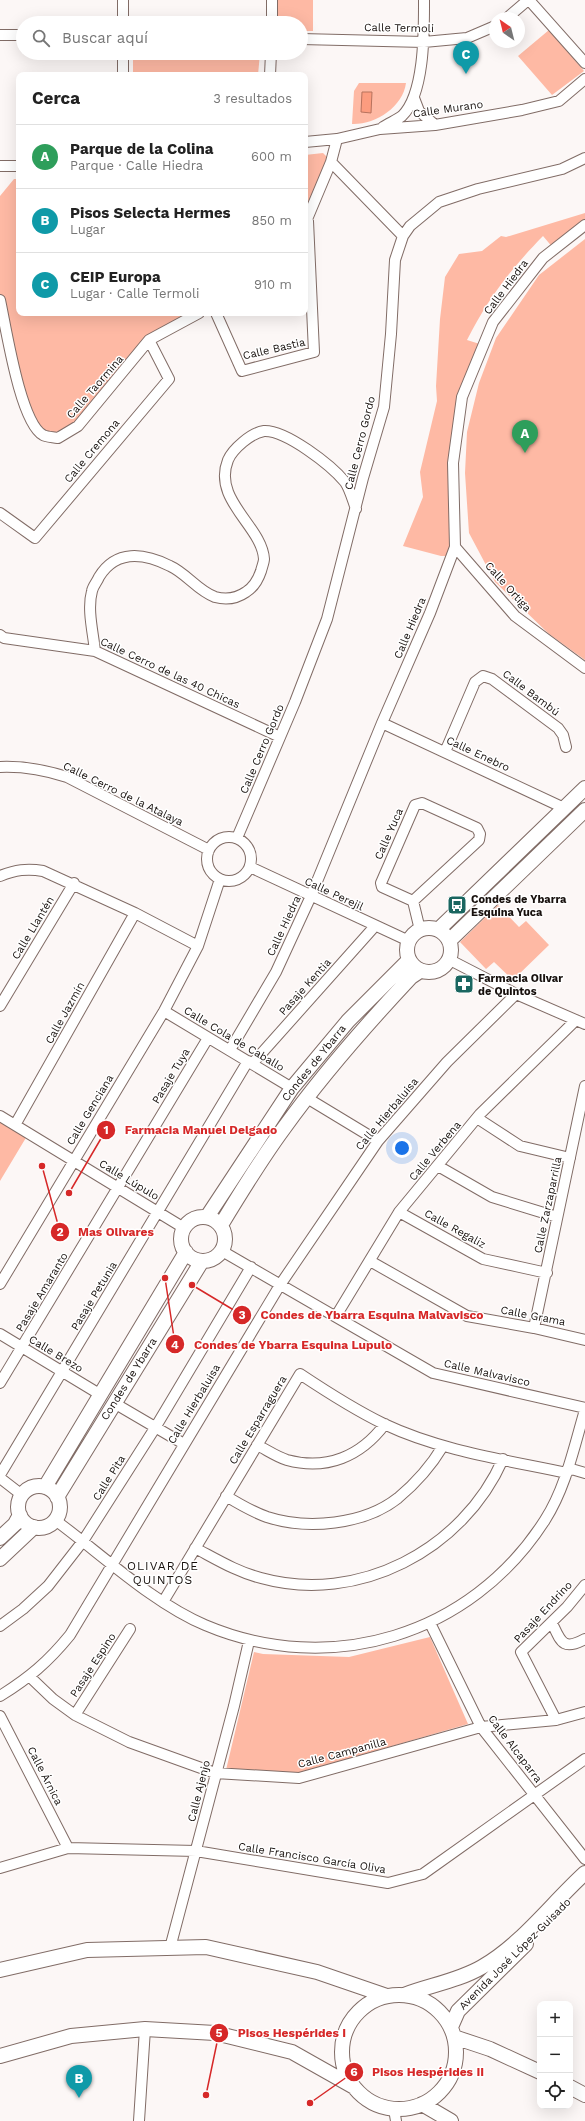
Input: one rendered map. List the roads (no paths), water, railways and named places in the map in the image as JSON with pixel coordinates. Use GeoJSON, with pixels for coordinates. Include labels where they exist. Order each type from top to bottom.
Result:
{"type":"FeatureCollection","features":[{"type":"Feature","properties":{"kind":"main road"},"geometry":{"type":"LineString","coordinates":[[438,930],[585,788]]}},
{"type":"Feature","properties":{"kind":"main road"},"geometry":{"type":"LineString","coordinates":[[449,941],[585,810]]}},
{"type":"Feature","properties":{"kind":"main road"},"geometry":{"type":"LineString","coordinates":[[432,928],[438,930],[449,941],[451,948],[448,962],[439,970],[426,972],[420,971],[409,960],[407,954],[409,940],[420,930],[432,928]]}},
{"type":"Feature","properties":{"kind":"main road","name":"Condes de Ybarra"},"geometry":{"type":"LineString","coordinates":[[207,1217],[292,1088],[348,1021],[409,960]]}},
{"type":"Feature","properties":{"kind":"main road","name":"Condes de Ybarra"},"geometry":{"type":"LineString","coordinates":[[221,1225],[260,1162],[307,1098],[361,1031],[411,977],[420,971]]}},
{"type":"Feature","properties":{"kind":"main road"},"geometry":{"type":"LineString","coordinates":[[207,1217],[221,1225],[225,1237],[222,1251],[214,1258],[202,1261],[190,1257],[181,1240],[184,1228],[194,1219],[207,1217]]}},
{"type":"Feature","properties":{"kind":"main road","name":"Condes de Ybarra"},"geometry":{"type":"LineString","coordinates":[[45,1487],[186,1252]]}},
{"type":"Feature","properties":{"kind":"main road","name":"Condes de Ybarra"},"geometry":{"type":"LineString","coordinates":[[57,1497],[202,1261]]}},
{"type":"Feature","properties":{"kind":"main road"},"geometry":{"type":"LineString","coordinates":[[32,1487],[45,1487],[57,1497],[60,1508],[55,1520],[46,1526],[34,1527],[23,1521],[20,1515],[19,1501],[22,1495],[32,1487]]}},
{"type":"Feature","properties":{"kind":"main road"},"geometry":{"type":"LineString","coordinates":[[0,1538],[15,1524],[20,1515]]}},
{"type":"Feature","properties":{"kind":"main road"},"geometry":{"type":"LineString","coordinates":[[0,1559],[34,1527]]}},
{"type":"Feature","properties":{"kind":"main road","name":"Avenida José López Guisado"},"geometry":{"type":"LineString","coordinates":[[404,1995],[467,1975],[497,1957],[513,1944],[585,1873]]}},
{"type":"Feature","properties":{"kind":"main road","name":"Avenida José López Guisado"},"geometry":{"type":"LineString","coordinates":[[452,2032],[458,2011],[495,1976],[561,1907],[585,1885]]}},
{"type":"Feature","properties":{"kind":"main road"},"geometry":{"type":"LineString","coordinates":[[0,1970],[87,1950],[206,1947],[317,1972],[387,1996]]}},
{"type":"Feature","properties":{"kind":"main road"},"geometry":{"type":"LineString","coordinates":[[0,2056],[71,2036],[145,2029],[215,2033],[292,2052],[354,2088],[372,2102],[395,2115],[409,2108],[422,2104],[438,2094],[449,2079],[455,2062],[452,2032],[442,2015],[432,2005],[419,1998],[404,1995],[387,1996],[364,2007],[354,2016],[346,2029],[342,2044],[342,2059],[346,2074],[354,2088]]}},
{"type":"Feature","properties":{"kind":"main road"},"geometry":{"type":"LineString","coordinates":[[452,2032],[537,2071]]}},
{"type":"Feature","properties":{"kind":"main road"},"geometry":{"type":"LineString","coordinates":[[573,2088],[585,2094]]}},
{"type":"Feature","properties":{"kind":"main road"},"geometry":{"type":"LineString","coordinates":[[422,2104],[451,2121]]}},
{"type":"Feature","properties":{"kind":"street"},"geometry":{"type":"LineString","coordinates":[[123,16],[124,0]]}},
{"type":"Feature","properties":{"kind":"street"},"geometry":{"type":"LineString","coordinates":[[272,0],[272,16]]}},
{"type":"Feature","properties":{"kind":"street"},"geometry":{"type":"LineString","coordinates":[[380,129],[402,116],[414,98],[424,42],[424,0]]}},
{"type":"Feature","properties":{"kind":"street"},"geometry":{"type":"LineString","coordinates":[[514,12],[528,0],[585,63]]}},
{"type":"Feature","properties":{"kind":"street","name":"Calle Termoli"},"geometry":{"type":"LineString","coordinates":[[308,39],[424,42],[467,38],[489,29]]}},
{"type":"Feature","properties":{"kind":"street"},"geometry":{"type":"LineString","coordinates":[[0,35],[16,35]]}},
{"type":"Feature","properties":{"kind":"street"},"geometry":{"type":"LineString","coordinates":[[123,60],[123,72]]}},
{"type":"Feature","properties":{"kind":"street"},"geometry":{"type":"LineString","coordinates":[[270,72],[271,60]]}},
{"type":"Feature","properties":{"kind":"street","name":"Calle Murano"},"geometry":{"type":"LineString","coordinates":[[308,142],[337,139],[380,129],[435,124],[522,110],[559,101],[585,79]]}},
{"type":"Feature","properties":{"kind":"street"},"geometry":{"type":"LineString","coordinates":[[414,98],[418,111],[435,124]]}},
{"type":"Feature","properties":{"kind":"street"},"geometry":{"type":"LineString","coordinates":[[308,218],[330,162],[337,139]]}},
{"type":"Feature","properties":{"kind":"street","name":"Calle Cerro Gordo"},"geometry":{"type":"LineString","coordinates":[[237,838],[328,619],[357,510],[363,478],[384,407],[391,334],[395,260],[403,236],[410,226],[439,202],[478,189],[562,169],[585,158]]}},
{"type":"Feature","properties":{"kind":"street"},"geometry":{"type":"LineString","coordinates":[[330,162],[403,236]]}},
{"type":"Feature","properties":{"kind":"street"},"geometry":{"type":"LineString","coordinates":[[0,166],[16,166]]}},
{"type":"Feature","properties":{"kind":"street","name":"Calle Hiedra"},"geometry":{"type":"LineString","coordinates":[[230,1050],[276,972],[311,896],[382,723],[430,613],[455,547],[453,463],[462,397],[493,322],[543,258],[585,225]]}},
{"type":"Feature","properties":{"kind":"street","name":"Calle Bastia"},"geometry":{"type":"LineString","coordinates":[[217,316],[242,371],[314,352],[308,255]]}},
{"type":"Feature","properties":{"kind":"street","name":"Calle Taormina"},"geometry":{"type":"LineString","coordinates":[[1,306],[23,403],[35,428],[43,435],[58,438],[78,426],[149,340],[193,316]]}},
{"type":"Feature","properties":{"kind":"street","name":"Calle Cremona"},"geometry":{"type":"LineString","coordinates":[[0,512],[35,538],[168,379],[149,340]]}},
{"type":"Feature","properties":{"kind":"street"},"geometry":{"type":"LineString","coordinates":[[95,651],[90,612],[92,590],[103,571],[112,561],[127,556],[143,555],[171,566],[213,596],[225,599],[232,599],[246,592],[258,581],[264,559],[258,542],[231,500],[225,470],[228,459],[237,446],[250,437],[264,431],[277,433],[293,439],[345,482],[357,510]]}},
{"type":"Feature","properties":{"kind":"street"},"geometry":{"type":"LineString","coordinates":[[345,482],[357,482],[363,478]]}},
{"type":"Feature","properties":{"kind":"street","name":"Calle Ortiga"},"geometry":{"type":"LineString","coordinates":[[455,547],[515,616],[585,668]]}},
{"type":"Feature","properties":{"kind":"street","name":"Calle Cerro de las 40 Chicas"},"geometry":{"type":"LineString","coordinates":[[2,637],[95,651],[280,737]]}},
{"type":"Feature","properties":{"kind":"street","name":"Calle Bambú"},"geometry":{"type":"LineString","coordinates":[[445,752],[475,682],[483,676],[492,679],[558,728],[562,734],[566,747]]}},
{"type":"Feature","properties":{"kind":"street","name":"Calle Enebro"},"geometry":{"type":"LineString","coordinates":[[382,723],[564,808]]}},
{"type":"Feature","properties":{"kind":"street","name":"Calle Cerro de la Atalaya"},"geometry":{"type":"LineString","coordinates":[[0,766],[43,770],[67,777],[209,850]]}},
{"type":"Feature","properties":{"kind":"street","name":"Calle Yuca"},"geometry":{"type":"LineString","coordinates":[[422,803],[477,828],[480,834],[480,840],[413,901],[382,887],[380,883],[415,805],[422,803]]}},
{"type":"Feature","properties":{"kind":"street"},"geometry":{"type":"LineString","coordinates":[[230,836],[237,838],[243,841],[251,853],[250,867],[241,877],[234,880],[220,879],[210,870],[207,856],[209,850],[218,840],[230,836]]}},
{"type":"Feature","properties":{"kind":"street","name":"Calle Perejil"},"geometry":{"type":"LineString","coordinates":[[250,867],[375,926],[409,940]]}},
{"type":"Feature","properties":{"kind":"street"},"geometry":{"type":"LineString","coordinates":[[0,876],[19,870],[30,869],[43,871],[74,883],[198,946]]}},
{"type":"Feature","properties":{"kind":"street","name":"Calle Genciana"},"geometry":{"type":"LineString","coordinates":[[0,1284],[73,1160],[164,1011],[198,946],[220,879]]}},
{"type":"Feature","properties":{"kind":"street","name":"Calle Llantén"},"geometry":{"type":"LineString","coordinates":[[0,1006],[74,883]]}},
{"type":"Feature","properties":{"kind":"street"},"geometry":{"type":"LineString","coordinates":[[413,901],[420,930]]}},
{"type":"Feature","properties":{"kind":"street","name":"Calle Jazmín"},"geometry":{"type":"LineString","coordinates":[[15,1125],[135,913]]}},
{"type":"Feature","properties":{"kind":"street","name":"Pasaje Kentia"},"geometry":{"type":"LineString","coordinates":[[158,1212],[250,1062],[375,926]]}},
{"type":"Feature","properties":{"kind":"street"},"geometry":{"type":"LineString","coordinates":[[448,962],[452,961],[516,994],[580,1022]]}},
{"type":"Feature","properties":{"kind":"street","name":"Calle Hierbaluisa"},"geometry":{"type":"LineString","coordinates":[[0,1696],[30,1677],[52,1657],[70,1635],[280,1285],[378,1141],[447,1062],[516,994]]}},
{"type":"Feature","properties":{"kind":"street","name":"Calle Cola de Caballo"},"geometry":{"type":"LineString","coordinates":[[164,1011],[292,1088]]}},
{"type":"Feature","properties":{"kind":"street","name":"Calle Verbena"},"geometry":{"type":"LineString","coordinates":[[336,1316],[399,1212],[477,1118],[580,1022]]}},
{"type":"Feature","properties":{"kind":"street","name":"Pasaje Tuya"},"geometry":{"type":"LineString","coordinates":[[119,1188],[208,1038]]}},
{"type":"Feature","properties":{"kind":"street","name":"Calle Zarzaparrilla"},"geometry":{"type":"LineString","coordinates":[[534,1328],[547,1273],[557,1217],[585,1086]]}},
{"type":"Feature","properties":{"kind":"street"},"geometry":{"type":"LineString","coordinates":[[307,1098],[378,1141]]}},
{"type":"Feature","properties":{"kind":"street","name":"Calle Lúpulo"},"geometry":{"type":"LineString","coordinates":[[0,1116],[184,1228]]}},
{"type":"Feature","properties":{"kind":"street"},"geometry":{"type":"LineString","coordinates":[[477,1118],[520,1146],[570,1158]]}},
{"type":"Feature","properties":{"kind":"street"},"geometry":{"type":"LineString","coordinates":[[438,1166],[492,1197],[557,1217]]}},
{"type":"Feature","properties":{"kind":"street","name":"Pasaje Amaranto"},"geometry":{"type":"LineString","coordinates":[[0,1383],[119,1188]]}},
{"type":"Feature","properties":{"kind":"street","name":"Pasaje Petunia"},"geometry":{"type":"LineString","coordinates":[[0,1476],[158,1212]]}},
{"type":"Feature","properties":{"kind":"street","name":"Calle Regaliz"},"geometry":{"type":"LineString","coordinates":[[399,1212],[483,1259],[547,1273]]}},
{"type":"Feature","properties":{"kind":"street","name":"Calle Malvavisco"},"geometry":{"type":"LineString","coordinates":[[222,1251],[433,1373],[585,1409]]}},
{"type":"Feature","properties":{"kind":"street","name":"Calle Grama"},"geometry":{"type":"LineString","coordinates":[[370,1261],[467,1316],[534,1328],[585,1340]]}},
{"type":"Feature","properties":{"kind":"street","name":"Calle Pita"},"geometry":{"type":"LineString","coordinates":[[0,1626],[23,1609],[48,1586],[83,1541],[155,1428],[251,1267]]}},
{"type":"Feature","properties":{"kind":"street","name":"Calle Brezo"},"geometry":{"type":"LineString","coordinates":[[0,1334],[100,1395]]}},
{"type":"Feature","properties":{"kind":"street","name":"Calle Esparraguera"},"geometry":{"type":"LineString","coordinates":[[163,1602],[300,1374],[354,1408],[385,1424],[443,1446],[585,1474]]}},
{"type":"Feature","properties":{"kind":"street"},"geometry":{"type":"LineString","coordinates":[[114,1403],[184,1444]]}},
{"type":"Feature","properties":{"kind":"street"},"geometry":{"type":"LineString","coordinates":[[55,1520],[163,1602],[204,1625],[249,1641],[297,1648],[333,1648],[379,1641],[430,1623],[478,1593],[512,1562],[546,1519],[568,1471],[585,1409]]}},
{"type":"Feature","properties":{"kind":"street"},"geometry":{"type":"LineString","coordinates":[[257,1445],[288,1460],[304,1463],[334,1461],[356,1452],[367,1445],[385,1424]]}},
{"type":"Feature","properties":{"kind":"street"},"geometry":{"type":"LineString","coordinates":[[226,1496],[267,1517],[298,1524],[350,1520],[396,1499],[417,1481],[432,1463],[443,1446]]}},
{"type":"Feature","properties":{"kind":"street"},"geometry":{"type":"LineString","coordinates":[[195,1548],[239,1571],[283,1583],[307,1585],[353,1582],[404,1563],[424,1552],[445,1537],[481,1499],[496,1475],[503,1459]]}},
{"type":"Feature","properties":{"kind":"street"},"geometry":{"type":"LineString","coordinates":[[0,1476],[22,1495]]}},
{"type":"Feature","properties":{"kind":"street","name":"Pasaje Endrino"},"geometry":{"type":"LineString","coordinates":[[556,1720],[521,1652],[552,1623],[585,1585]]}},
{"type":"Feature","properties":{"kind":"street","name":"Calle Alcaparra"},"geometry":{"type":"LineString","coordinates":[[430,1623],[481,1727],[585,1859]]}},
{"type":"Feature","properties":{"kind":"street"},"geometry":{"type":"LineString","coordinates":[[552,1623],[560,1640],[564,1644],[569,1645],[585,1638]]}},
{"type":"Feature","properties":{"kind":"street","name":"Pasaje Espino"},"geometry":{"type":"LineString","coordinates":[[75,1715],[130,1629]]}},
{"type":"Feature","properties":{"kind":"street","name":"Calle Ajenjo"},"geometry":{"type":"LineString","coordinates":[[170,1948],[215,1773],[234,1706],[249,1641]]}},
{"type":"Feature","properties":{"kind":"street","name":"Calle Campanilla"},"geometry":{"type":"LineString","coordinates":[[30,1677],[53,1699],[75,1715],[129,1742],[215,1773],[300,1778],[481,1727],[556,1720],[585,1712]]}},
{"type":"Feature","properties":{"kind":"street","name":"Calle Árnica"},"geometry":{"type":"LineString","coordinates":[[0,1716],[68,1848]]}},
{"type":"Feature","properties":{"kind":"street","name":"Calle Francisco García Oliva"},"geometry":{"type":"LineString","coordinates":[[0,1868],[68,1848],[196,1851],[388,1883],[424,1874],[585,1759]]}},
{"type":"Feature","properties":{"kind":"street"},"geometry":{"type":"LineString","coordinates":[[139,2121],[145,2029]]}},
{"type":"Feature","properties":{"kind":"place","name":"CEIP Europa"},"geometry":{"type":"Point","coordinates":[466,74]}},
{"type":"Feature","properties":{"kind":"place","name":"Parque de la Colina"},"geometry":{"type":"Point","coordinates":[525,453]}},
{"type":"Feature","properties":{"kind":"place","name":"Condes de Ybarra Esquina Yuca"},"geometry":{"type":"Point","coordinates":[457,905]}},
{"type":"Feature","properties":{"kind":"place","name":"Farmacia Olivar de Quintos"},"geometry":{"type":"Point","coordinates":[464,984]}},
{"type":"Feature","properties":{"kind":"place","name":"Mas Olivares"},"geometry":{"type":"Point","coordinates":[42,1166]}},
{"type":"Feature","properties":{"kind":"place","name":"Farmacia Manuel Delgado"},"geometry":{"type":"Point","coordinates":[69,1193]}},
{"type":"Feature","properties":{"kind":"place","name":"Condes de Ybarra Esquina Lupulo"},"geometry":{"type":"Point","coordinates":[165,1278]}},
{"type":"Feature","properties":{"kind":"place","name":"Condes de Ybarra Esquina Malvavisco"},"geometry":{"type":"Point","coordinates":[192,1285]}},
{"type":"Feature","properties":{"kind":"place","name":"Pisos Hespérides I"},"geometry":{"type":"Point","coordinates":[206,2095]}},
{"type":"Feature","properties":{"kind":"place","name":"Pisos Selecta Hermes"},"geometry":{"type":"Point","coordinates":[79,2098]}},
{"type":"Feature","properties":{"kind":"place","name":"Pisos Hespérides II"},"geometry":{"type":"Point","coordinates":[310,2103]}},
{"type":"Feature","properties":{"kind":"district","name":"OLIVAR DE QUINTOS"},"geometry":{"type":"Point","coordinates":[163,1573]}}]}
